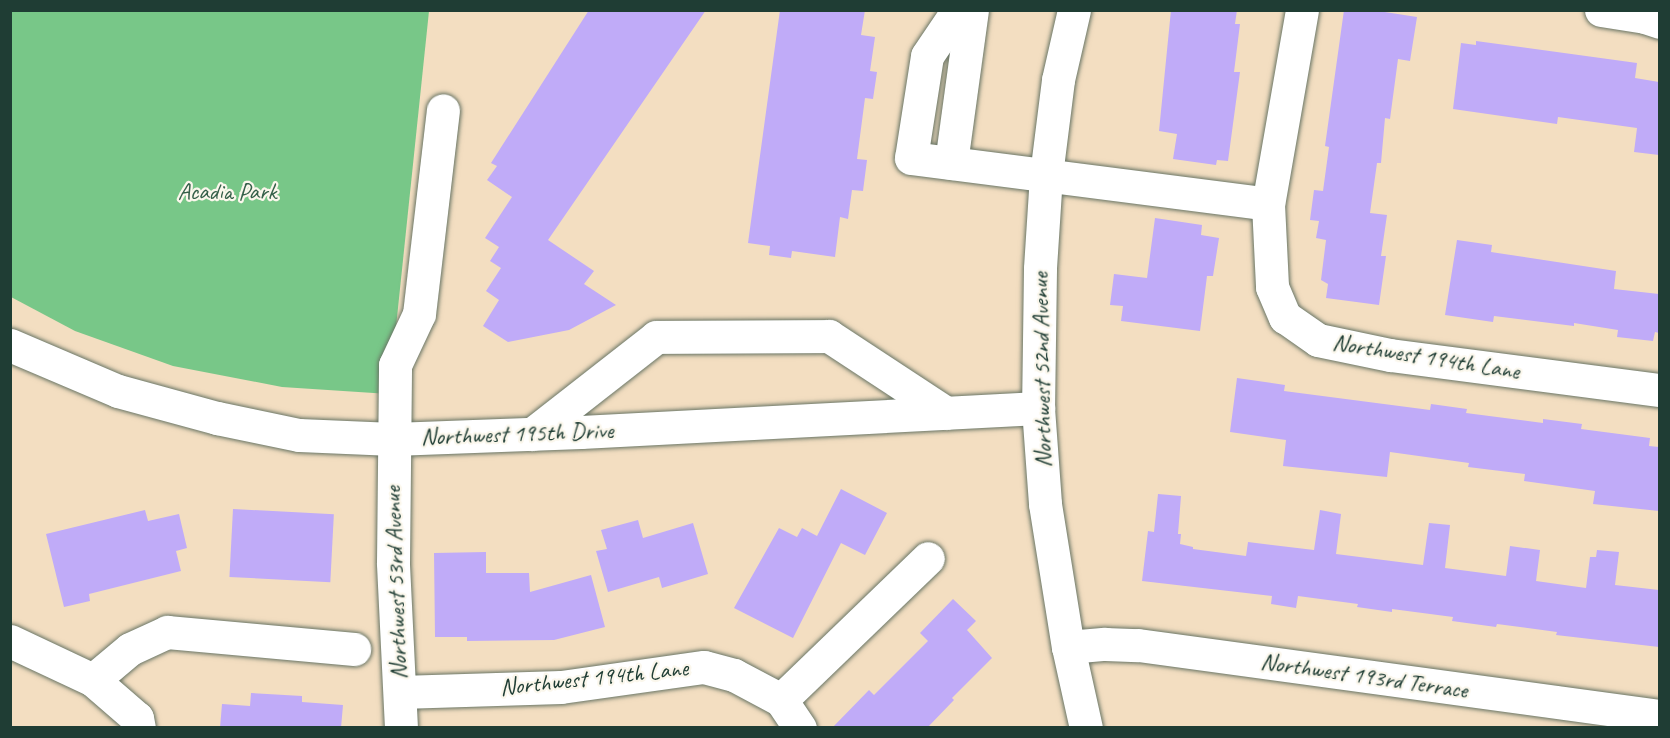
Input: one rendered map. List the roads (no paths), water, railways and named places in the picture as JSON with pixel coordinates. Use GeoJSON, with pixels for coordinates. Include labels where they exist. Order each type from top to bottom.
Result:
{"type":"FeatureCollection","features":[{"type":"Feature","properties":{"kind":"street"},"geometry":{"type":"LineString","coordinates":[[958,10],[927,56],[911,158],[1268,204]]}},
{"type":"Feature","properties":{"kind":"street"},"geometry":{"type":"LineString","coordinates":[[951,163],[972,10]]}},
{"type":"Feature","properties":{"kind":"street","name":"Northwest 52nd Avenue"},"geometry":{"type":"LineString","coordinates":[[1074,10],[1058,80],[1046,175],[1040,269],[1038,408],[1046,504],[1068,647],[1086,728]]}},
{"type":"Feature","properties":{"kind":"street","name":"Northwest 194th Lane"},"geometry":{"type":"LineString","coordinates":[[1302,10],[1268,204],[1272,287],[1285,317],[1318,340],[1390,355],[1659,390]]}},
{"type":"Feature","properties":{"kind":"street"},"geometry":{"type":"LineString","coordinates":[[1601,10],[1645,17],[1659,22]]}},
{"type":"Feature","properties":{"kind":"street","name":"Northwest 53rd Avenue"},"geometry":{"type":"LineString","coordinates":[[401,728],[393,562],[395,365],[419,314],[443,110]]}},
{"type":"Feature","properties":{"kind":"street"},"geometry":{"type":"LineString","coordinates":[[532,434],[656,337],[829,336],[946,413]]}},
{"type":"Feature","properties":{"kind":"street","name":"Northwest 195th Drive"},"geometry":{"type":"LineString","coordinates":[[10,345],[118,391],[217,418],[299,435],[393,439],[532,434],[1038,408]]}},
{"type":"Feature","properties":{"kind":"street"},"geometry":{"type":"LineString","coordinates":[[800,728],[781,700],[928,558]]}},
{"type":"Feature","properties":{"kind":"street"},"geometry":{"type":"LineString","coordinates":[[93,680],[129,649],[167,632],[354,649]]}},
{"type":"Feature","properties":{"kind":"street"},"geometry":{"type":"LineString","coordinates":[[10,642],[93,680],[137,718],[139,728]]}},
{"type":"Feature","properties":{"kind":"street","name":"Northwest 193rd Terrace"},"geometry":{"type":"LineString","coordinates":[[1068,647],[1105,644],[1138,645],[1604,719],[1659,716]]}},
{"type":"Feature","properties":{"kind":"street","name":"Northwest 194th Lane"},"geometry":{"type":"LineString","coordinates":[[399,692],[561,687],[704,666],[734,675],[781,700]]}},
{"type":"Feature","properties":{"kind":"park label","name":"Acadia Park"},"geometry":{"type":"Point","coordinates":[227,192]}}]}
